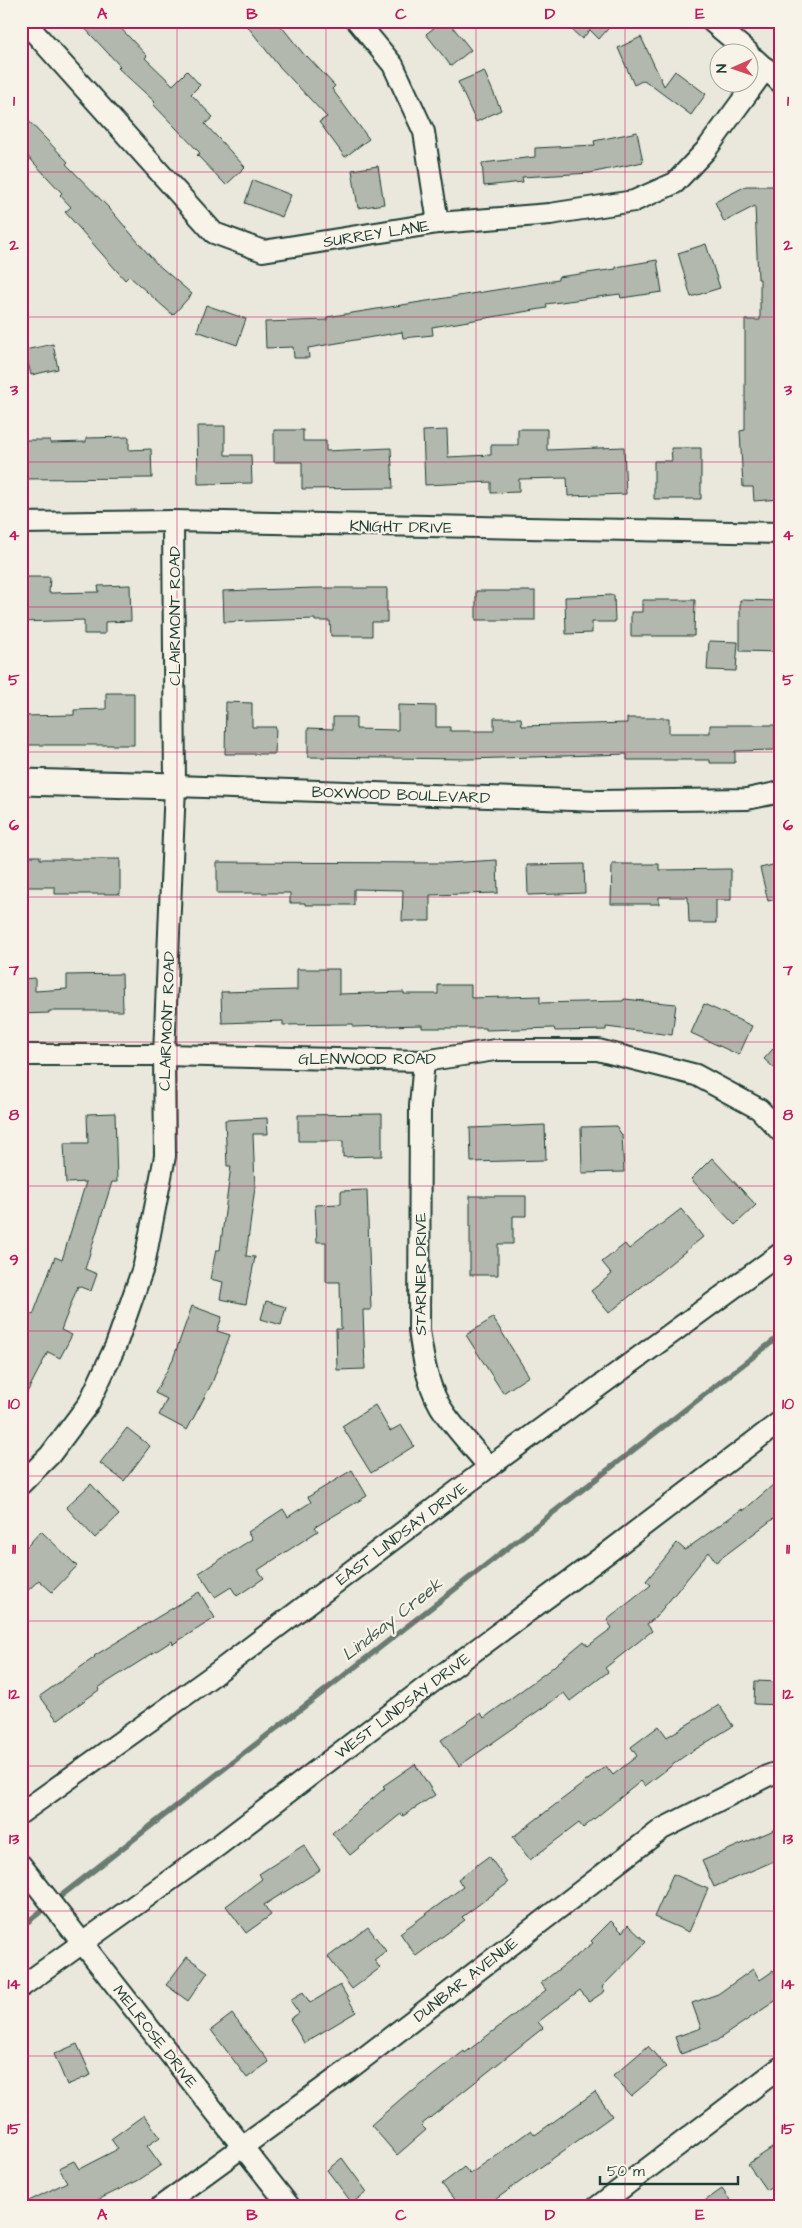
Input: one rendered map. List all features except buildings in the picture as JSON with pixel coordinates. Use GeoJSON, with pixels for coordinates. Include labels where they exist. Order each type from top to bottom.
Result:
{"type":"FeatureCollection","features":[{"type":"Feature","properties":{"kind":"street","name":"SURREY LANE"},"geometry":{"type":"LineString","coordinates":[[24,21],[214,233],[263,251],[438,223],[550,214],[634,201],[675,183],[706,150],[766,68]]}},
{"type":"Feature","properties":{"kind":"street"},"geometry":{"type":"LineString","coordinates":[[357,21],[393,64],[424,132],[438,223]]}},
{"type":"Feature","properties":{"kind":"street"},"geometry":{"type":"LineString","coordinates":[[711,21],[736,42]]}},
{"type":"Feature","properties":{"kind":"street"},"geometry":{"type":"LineString","coordinates":[[760,63],[781,83]]}},
{"type":"Feature","properties":{"kind":"street","name":"KNIGHT DRIVE"},"geometry":{"type":"LineString","coordinates":[[21,523],[173,521],[781,533]]}},
{"type":"Feature","properties":{"kind":"street","name":"CLAIRMONT ROAD"},"geometry":{"type":"LineString","coordinates":[[21,1484],[50,1455],[88,1403],[116,1345],[144,1265],[165,1156],[164,1055],[175,786],[173,521]]}},
{"type":"Feature","properties":{"kind":"street","name":"BOXWOOD BOULEVARD"},"geometry":{"type":"LineString","coordinates":[[21,782],[599,801],[746,798],[781,792]]}},
{"type":"Feature","properties":{"kind":"street","name":"GLENWOOD ROAD"},"geometry":{"type":"LineString","coordinates":[[21,1055],[164,1055],[424,1060],[495,1050],[598,1050],[696,1075],[759,1108],[781,1132]]}},
{"type":"Feature","properties":{"kind":"street","name":"STARNER DRIVE"},"geometry":{"type":"LineString","coordinates":[[424,1060],[420,1106],[419,1330],[422,1357],[430,1384],[445,1414],[489,1467]]}},
{"type":"Feature","properties":{"kind":"street","name":"EAST LINDSAY DRIVE"},"geometry":{"type":"LineString","coordinates":[[21,1814],[215,1674],[489,1467],[781,1253]]}},
{"type":"Feature","properties":{"kind":"street","name":"WEST LINDSAY DRIVE"},"geometry":{"type":"LineString","coordinates":[[21,1987],[219,1844],[434,1680],[610,1551],[781,1421]]}},
{"type":"Feature","properties":{"kind":"street","name":"DUNBAR AVENUE"},"geometry":{"type":"LineString","coordinates":[[160,2207],[348,2070],[662,1829],[767,1776],[781,1772]]}},
{"type":"Feature","properties":{"kind":"street","name":"MELROSE DRIVE"},"geometry":{"type":"LineString","coordinates":[[25,1870],[290,2207]]}},
{"type":"Feature","properties":{"kind":"street"},"geometry":{"type":"LineString","coordinates":[[596,2207],[618,2201],[781,2067]]}},
{"type":"Feature","properties":{"kind":"waterway","name":"Lindsay Creek"},"geometry":{"type":"LineString","coordinates":[[21,1927],[781,1335]]}}]}
